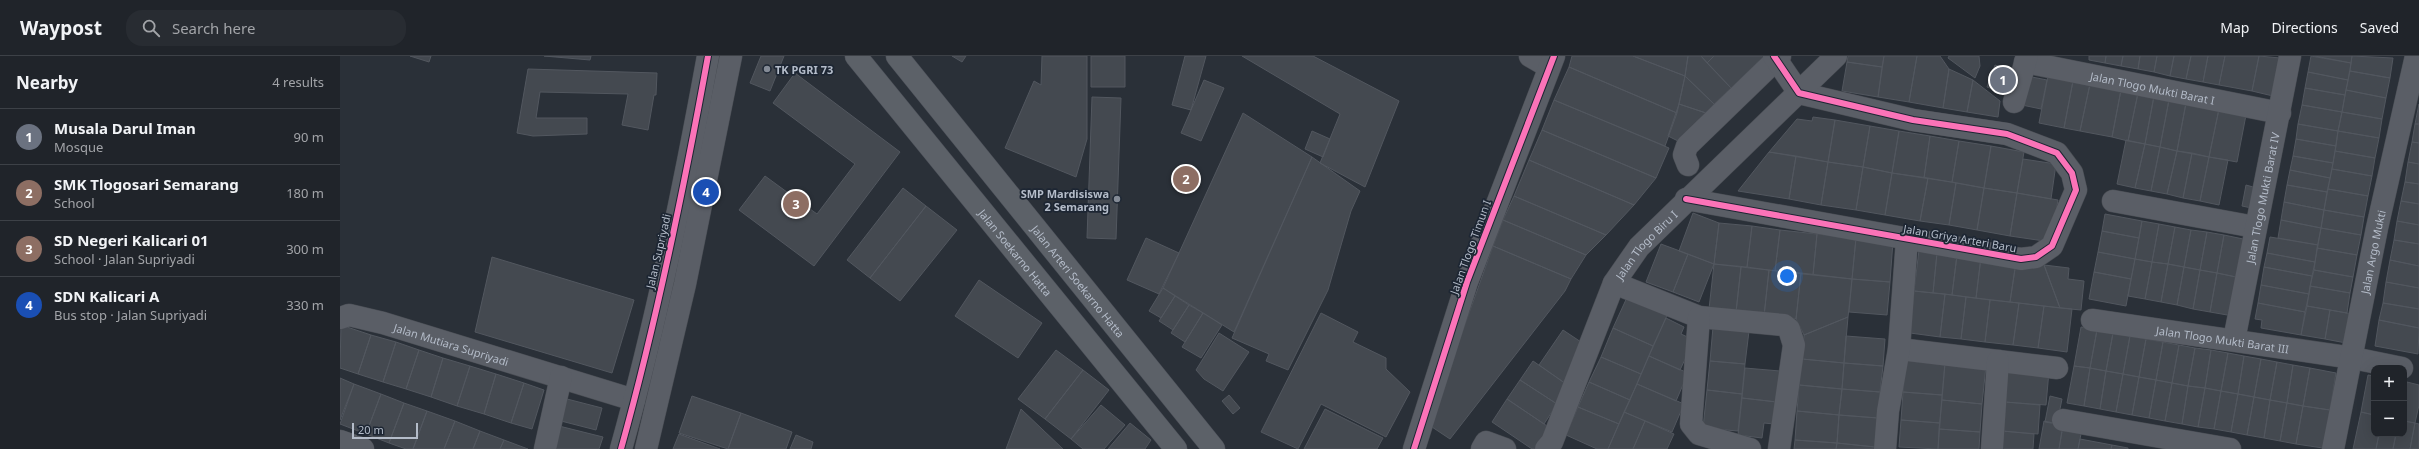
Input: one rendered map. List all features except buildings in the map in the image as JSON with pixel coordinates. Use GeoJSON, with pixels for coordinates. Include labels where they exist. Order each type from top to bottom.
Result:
{"type":"FeatureCollection","features":[{"type":"Feature","properties":{"kind":"main road","name":"Jalan Soekarno Hatta"},"geometry":{"type":"LineString","coordinates":[[856,56],[1176,449]]}},
{"type":"Feature","properties":{"kind":"main road","name":"Jalan Arteri Soekarno Hatta"},"geometry":{"type":"LineString","coordinates":[[897,56],[1214,449]]}},
{"type":"Feature","properties":{"kind":"street","name":"Jalan Supriyadi"},"geometry":{"type":"LineString","coordinates":[[646,449],[685,284],[702,147],[708,56]]}},
{"type":"Feature","properties":{"kind":"street","name":"Jalan Supriyadi"},"geometry":{"type":"LineString","coordinates":[[621,449],[702,147],[731,56]]}},
{"type":"Feature","properties":{"kind":"street"},"geometry":{"type":"LineString","coordinates":[[1530,56],[1552,61]]}},
{"type":"Feature","properties":{"kind":"street","name":"Jalan Tlogo Biru I"},"geometry":{"type":"LineString","coordinates":[[1556,447],[1614,283],[1638,247],[1686,199],[1799,93],[1836,56]]}},
{"type":"Feature","properties":{"kind":"street","name":"Jalan Tlogo Mukti Barat IV"},"geometry":{"type":"LineString","coordinates":[[2234,340],[2255,227],[2280,113],[2290,56]]}},
{"type":"Feature","properties":{"kind":"street","name":"Jalan Argo Mukti"},"geometry":{"type":"LineString","coordinates":[[2334,449],[2353,358],[2377,228],[2416,56]]}},
{"type":"Feature","properties":{"kind":"street"},"geometry":{"type":"LineString","coordinates":[[1688,165],[1684,155],[1687,146],[1777,57],[1799,93]]}},
{"type":"Feature","properties":{"kind":"street"},"geometry":{"type":"LineString","coordinates":[[2014,102],[2026,59]]}},
{"type":"Feature","properties":{"kind":"street","name":"Jalan Tlogo Mukti Barat I"},"geometry":{"type":"LineString","coordinates":[[2026,59],[2280,113]]}},
{"type":"Feature","properties":{"kind":"street","name":"Jalan Tlogo Timun I"},"geometry":{"type":"LineString","coordinates":[[1414,449],[1467,282],[1552,61]]}},
{"type":"Feature","properties":{"kind":"street","name":"Jalan Griya Arteri Baru"},"geometry":{"type":"LineString","coordinates":[[1686,199],[2021,259],[2036,257],[2052,246],[2065,219],[2076,190],[2072,173],[2057,153],[2006,134],[1913,120],[1799,93]]}},
{"type":"Feature","properties":{"kind":"street"},"geometry":{"type":"LineString","coordinates":[[2113,201],[2255,227]]}},
{"type":"Feature","properties":{"kind":"street","name":"Jalan Griya Arteri Baru"},"geometry":{"type":"LineString","coordinates":[[1885,449],[1888,412],[1899,349],[1907,239]]}},
{"type":"Feature","properties":{"kind":"street"},"geometry":{"type":"LineString","coordinates":[[1614,283],[1700,317],[1784,326],[1789,329],[1794,345],[1779,449]]}},
{"type":"Feature","properties":{"kind":"street","name":"Jalan Mutiara Supriyadi"},"geometry":{"type":"LineString","coordinates":[[340,318],[349,315],[383,323],[634,400]]}},
{"type":"Feature","properties":{"kind":"street"},"geometry":{"type":"LineString","coordinates":[[1700,317],[1691,424],[1699,434],[1750,449]]}},
{"type":"Feature","properties":{"kind":"street","name":"Jalan Tlogo Mukti Barat III"},"geometry":{"type":"LineString","coordinates":[[2092,320],[2353,358],[2388,365]]}},
{"type":"Feature","properties":{"kind":"street"},"geometry":{"type":"LineString","coordinates":[[1899,349],[2057,368]]}},
{"type":"Feature","properties":{"kind":"street"},"geometry":{"type":"LineString","coordinates":[[1992,449],[1998,361]]}},
{"type":"Feature","properties":{"kind":"street","name":"Jalan Tlogo Mukti Barat III"},"geometry":{"type":"LineString","coordinates":[[2407,369],[2419,371]]}},
{"type":"Feature","properties":{"kind":"street"},"geometry":{"type":"LineString","coordinates":[[545,449],[561,377]]}},
{"type":"Feature","properties":{"kind":"street"},"geometry":{"type":"LineString","coordinates":[[2063,420],[2230,449]]}},
{"type":"Feature","properties":{"kind":"street"},"geometry":{"type":"LineString","coordinates":[[340,441],[363,449]]}},
{"type":"Feature","properties":{"kind":"street"},"geometry":{"type":"LineString","coordinates":[[1482,449],[1486,442],[1505,449]]}},
{"type":"Feature","properties":{"kind":"cycle path"},"geometry":{"type":"LineString","coordinates":[[621,449],[669,254],[708,56]]}},
{"type":"Feature","properties":{"kind":"cycle path"},"geometry":{"type":"LineString","coordinates":[[1414,449],[1467,282],[1554,56]]}},
{"type":"Feature","properties":{"kind":"cycle path"},"geometry":{"type":"LineString","coordinates":[[1686,199],[2021,259],[2036,257],[2052,246],[2076,190],[2072,173],[2057,153],[2007,134],[1913,120],[1799,93],[1774,56]]}},
{"type":"Feature","properties":{"kind":"place","name":"TK PGRI 73"},"geometry":{"type":"Point","coordinates":[767,69]}},
{"type":"Feature","properties":{"kind":"place","name":"Musala Darul Iman"},"geometry":{"type":"Point","coordinates":[2003,80]}},
{"type":"Feature","properties":{"kind":"place","name":"SMK Tlogosari Semarang"},"geometry":{"type":"Point","coordinates":[1186,179]}},
{"type":"Feature","properties":{"kind":"place","name":"SDN Kalicari A"},"geometry":{"type":"Point","coordinates":[706,192]}},
{"type":"Feature","properties":{"kind":"place","name":"SMP Mardisiswa 2 Semarang"},"geometry":{"type":"Point","coordinates":[1117,199]}},
{"type":"Feature","properties":{"kind":"place","name":"SD Negeri Kalicari 01"},"geometry":{"type":"Point","coordinates":[796,204]}}]}
